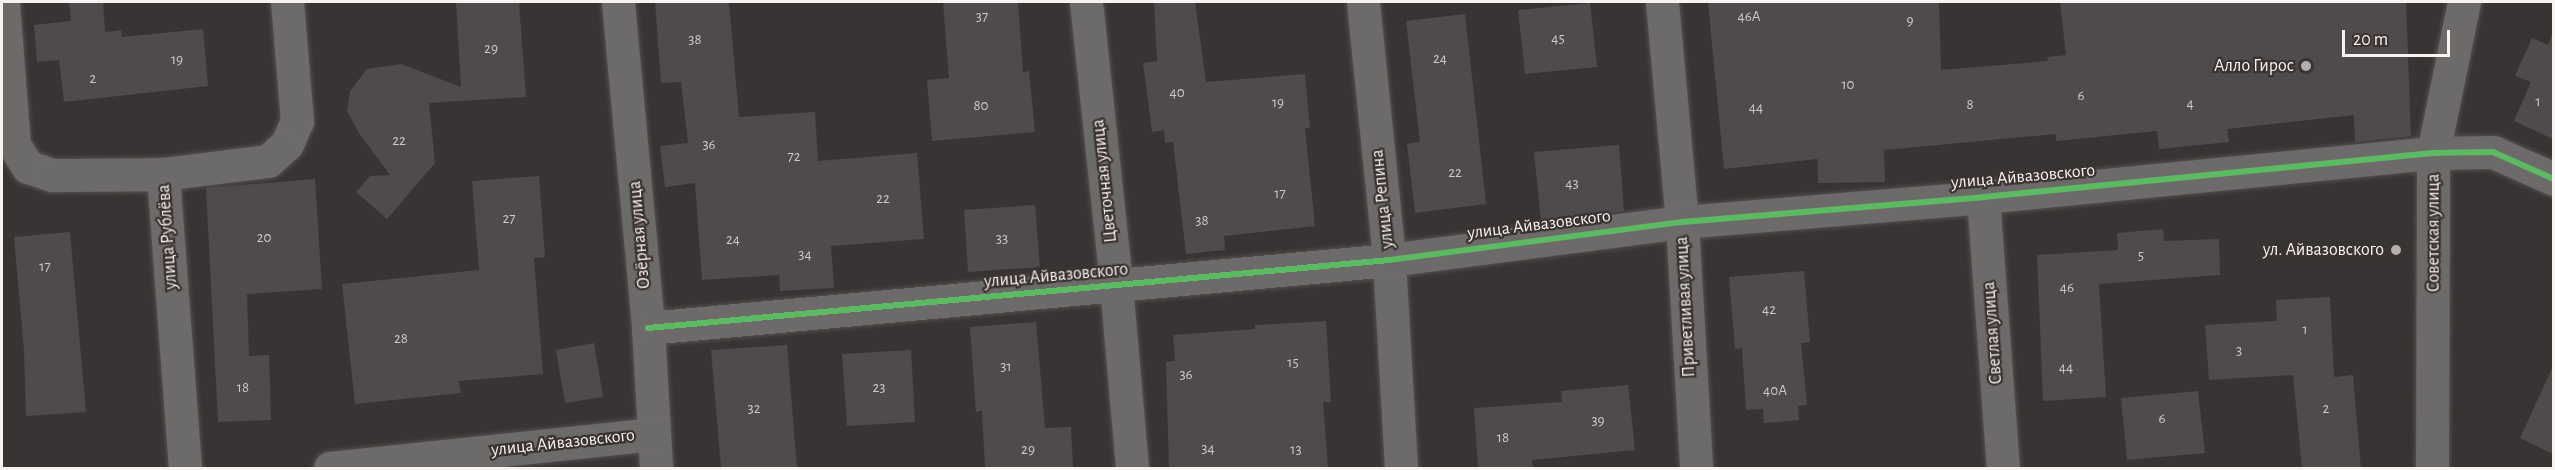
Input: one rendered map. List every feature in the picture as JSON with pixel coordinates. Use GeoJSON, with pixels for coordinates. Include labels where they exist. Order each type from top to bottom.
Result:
{"type":"FeatureCollection","features":[{"type":"Feature","properties":{"kind":"street"},"geometry":{"type":"LineString","coordinates":[[3,2],[14,145],[28,167],[52,175],[163,174]]}},
{"type":"Feature","properties":{"kind":"street","name":"улица Рублёва"},"geometry":{"type":"LineString","coordinates":[[185,468],[163,174],[268,161],[287,144],[297,121],[287,2]]}},
{"type":"Feature","properties":{"kind":"street","name":"Озёрная улица"},"geometry":{"type":"LineString","coordinates":[[618,2],[648,328],[656,468]]}},
{"type":"Feature","properties":{"kind":"street","name":"Цветочная улица"},"geometry":{"type":"LineString","coordinates":[[1086,2],[1116,285],[1132,468]]}},
{"type":"Feature","properties":{"kind":"street","name":"улица Репина"},"geometry":{"type":"LineString","coordinates":[[1363,2],[1389,260],[1401,468]]}},
{"type":"Feature","properties":{"kind":"street","name":"Приветливая улица"},"geometry":{"type":"LineString","coordinates":[[1662,2],[1682,222],[1696,468]]}},
{"type":"Feature","properties":{"kind":"street","name":"Советская улица"},"geometry":{"type":"LineString","coordinates":[[2432,468],[2433,153],[2464,2]]}},
{"type":"Feature","properties":{"kind":"street","name":"улица Айвазовского"},"geometry":{"type":"LineString","coordinates":[[648,328],[1389,260],[1682,222],[1983,197],[2433,153],[2493,152],[2553,179]]}},
{"type":"Feature","properties":{"kind":"street","name":"Светлая улица"},"geometry":{"type":"LineString","coordinates":[[1983,197],[2003,468]]}},
{"type":"Feature","properties":{"kind":"street","name":"улица Айвазовского"},"geometry":{"type":"LineString","coordinates":[[330,468],[653,434]]}},
{"type":"Feature","properties":{"kind":"building"},"geometry":{"type":"Polygon","coordinates":[[[69,2],[103,2],[105,32],[121,30],[122,37],[203,29],[208,86],[64,102],[59,60],[37,62],[34,25],[71,21],[69,2]]]}},
{"type":"Feature","properties":{"kind":"building"},"geometry":{"type":"Polygon","coordinates":[[[456,2],[519,2],[526,97],[429,103],[435,163],[387,219],[356,192],[370,176],[390,175],[359,133],[347,111],[350,91],[367,69],[401,64],[461,87],[456,2]]]}},
{"type":"Feature","properties":{"kind":"building"},"geometry":{"type":"Polygon","coordinates":[[[729,2],[739,117],[815,112],[818,161],[917,153],[924,239],[831,246],[834,288],[780,291],[779,275],[702,280],[695,183],[665,187],[660,146],[688,143],[681,82],[661,83],[655,3],[729,2]]]}},
{"type":"Feature","properties":{"kind":"building"},"geometry":{"type":"Polygon","coordinates":[[[943,2],[1018,2],[1023,72],[1029,71],[1035,132],[932,141],[927,80],[949,78],[943,2]]]}},
{"type":"Feature","properties":{"kind":"building"},"geometry":{"type":"Polygon","coordinates":[[[1154,2],[1195,2],[1206,82],[1305,74],[1310,128],[1305,128],[1315,226],[1224,236],[1225,250],[1186,254],[1173,142],[1165,143],[1164,130],[1152,132],[1143,63],[1157,61],[1154,2]]]}},
{"type":"Feature","properties":{"kind":"building"},"geometry":{"type":"Polygon","coordinates":[[[1708,2],[1939,2],[1941,70],[2048,61],[2047,57],[2066,55],[2060,2],[2406,2],[2411,136],[2355,142],[2354,115],[2227,129],[2229,142],[2159,149],[2157,131],[2056,141],[2056,134],[1884,150],[1885,182],[1818,183],[1818,159],[1724,169],[1708,2]]]}},
{"type":"Feature","properties":{"kind":"building"},"geometry":{"type":"Polygon","coordinates":[[[1590,3],[1597,67],[1525,74],[1518,10],[1590,3]]]}},
{"type":"Feature","properties":{"kind":"building"},"geometry":{"type":"Polygon","coordinates":[[[1465,14],[1486,204],[1415,213],[1407,144],[1420,142],[1406,21],[1465,14]]]}},
{"type":"Feature","properties":{"kind":"building"},"geometry":{"type":"Polygon","coordinates":[[[2553,32],[2553,139],[2514,121],[2531,82],[2515,76],[2532,38],[2548,45],[2553,32]]]}},
{"type":"Feature","properties":{"kind":"building"},"geometry":{"type":"Polygon","coordinates":[[[1619,145],[1624,211],[1541,221],[1534,152],[1619,145]]]}},
{"type":"Feature","properties":{"kind":"building"},"geometry":{"type":"Polygon","coordinates":[[[539,176],[545,257],[534,258],[543,374],[459,381],[461,393],[355,404],[342,284],[479,270],[472,181],[539,176]]]}},
{"type":"Feature","properties":{"kind":"building"},"geometry":{"type":"Polygon","coordinates":[[[315,179],[322,289],[247,294],[249,356],[269,355],[271,420],[218,422],[206,188],[315,179]]]}},
{"type":"Feature","properties":{"kind":"building"},"geometry":{"type":"Polygon","coordinates":[[[1035,205],[1040,267],[968,272],[964,210],[1035,205]]]}},
{"type":"Feature","properties":{"kind":"building"},"geometry":{"type":"Polygon","coordinates":[[[2163,229],[2164,241],[2219,239],[2220,275],[2099,284],[2106,397],[2043,401],[2037,255],[2118,250],[2117,233],[2163,229]]]}},
{"type":"Feature","properties":{"kind":"building"},"geometry":{"type":"Polygon","coordinates":[[[70,232],[86,412],[26,416],[24,351],[14,237],[70,232]]]}},
{"type":"Feature","properties":{"kind":"building"},"geometry":{"type":"Polygon","coordinates":[[[1804,271],[1810,342],[1801,343],[1807,405],[1798,406],[1799,420],[1764,423],[1763,409],[1746,410],[1742,348],[1735,349],[1729,277],[1804,271]]]}},
{"type":"Feature","properties":{"kind":"building"},"geometry":{"type":"Polygon","coordinates":[[[2330,297],[2334,377],[2353,375],[2361,468],[2302,468],[2293,375],[2209,380],[2205,325],[2277,321],[2276,300],[2330,297]]]}},
{"type":"Feature","properties":{"kind":"building"},"geometry":{"type":"Polygon","coordinates":[[[1326,321],[1331,402],[1323,402],[1328,468],[1169,468],[1166,362],[1175,361],[1173,335],[1255,329],[1255,325],[1326,321]]]}},
{"type":"Feature","properties":{"kind":"building"},"geometry":{"type":"Polygon","coordinates":[[[1036,322],[1045,428],[1071,427],[1073,468],[985,468],[982,411],[976,412],[970,327],[1036,322]]]}},
{"type":"Feature","properties":{"kind":"building"},"geometry":{"type":"Polygon","coordinates":[[[594,343],[603,397],[565,403],[556,350],[594,343]]]}},
{"type":"Feature","properties":{"kind":"building"},"geometry":{"type":"Polygon","coordinates":[[[787,345],[797,468],[721,468],[711,350],[787,345]]]}},
{"type":"Feature","properties":{"kind":"building"},"geometry":{"type":"Polygon","coordinates":[[[911,350],[915,422],[847,426],[842,354],[911,350]]]}},
{"type":"Feature","properties":{"kind":"building"},"geometry":{"type":"Polygon","coordinates":[[[2553,366],[2553,454],[2520,438],[2553,366]]]}},
{"type":"Feature","properties":{"kind":"building"},"geometry":{"type":"Polygon","coordinates":[[[1628,385],[1635,450],[1532,460],[1533,468],[1478,468],[1474,408],[1562,402],[1561,391],[1628,385]]]}},
{"type":"Feature","properties":{"kind":"building"},"geometry":{"type":"Polygon","coordinates":[[[2198,391],[2205,453],[2127,460],[2121,398],[2198,391]]]}},
{"type":"Feature","properties":{"kind":"cycle path"},"geometry":{"type":"LineString","coordinates":[[648,328],[1389,260],[1682,222],[1983,197],[2433,153],[2493,152],[2554,179]]}},
{"type":"Feature","properties":{"kind":"place","name":"Алло Гирос"},"geometry":{"type":"Point","coordinates":[2306,66]}},
{"type":"Feature","properties":{"kind":"place","name":"ул. Айвазовского"},"geometry":{"type":"Point","coordinates":[2396,250]}}]}
